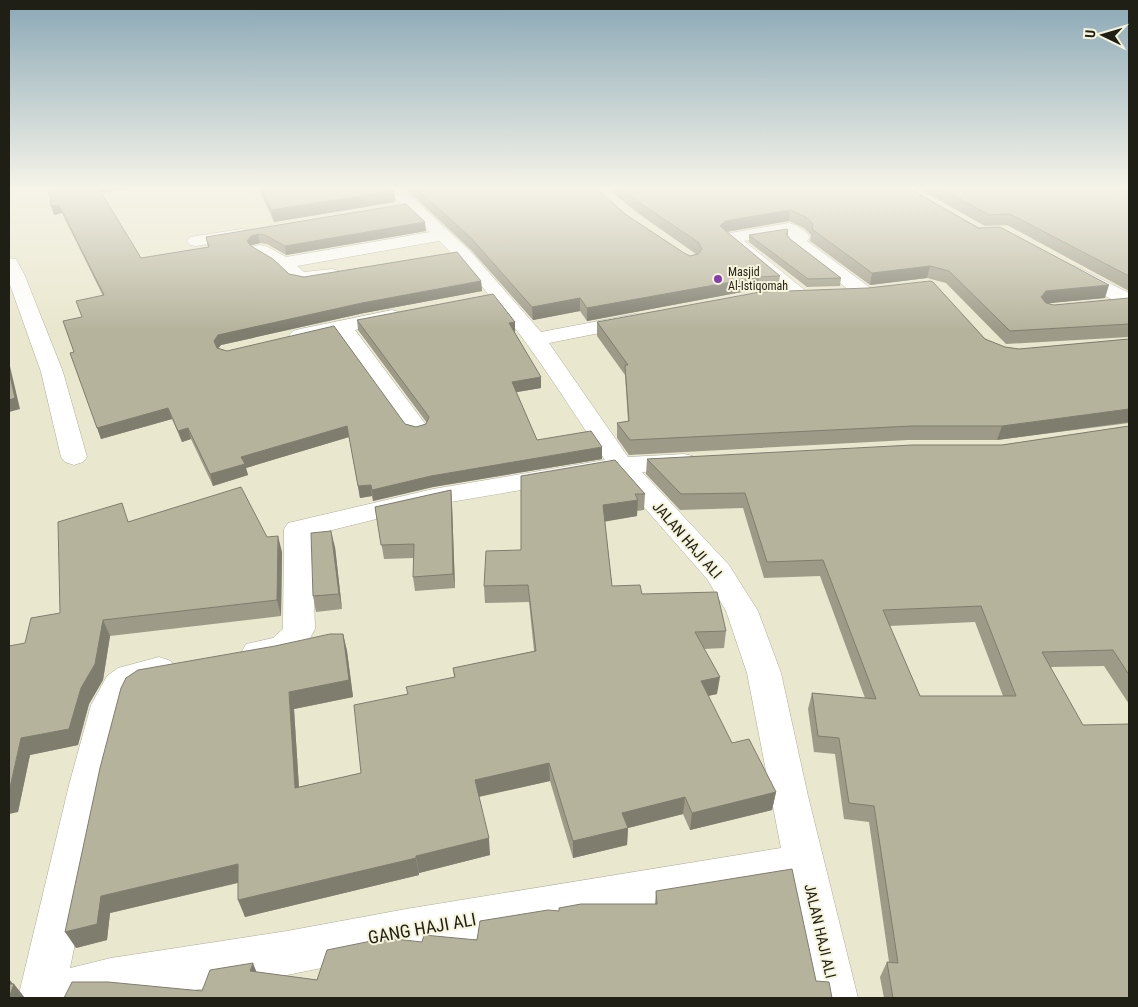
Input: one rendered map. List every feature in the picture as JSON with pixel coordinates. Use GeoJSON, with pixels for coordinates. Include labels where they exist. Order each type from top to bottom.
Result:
{"type":"FeatureCollection","features":[{"type":"Feature","properties":{"kind":"street"},"geometry":{"type":"LineString","coordinates":[[196,241],[230,236]]}},
{"type":"Feature","properties":{"kind":"street","name":"JALAN HAJI ALI"},"geometry":{"type":"LineString","coordinates":[[437,236],[450,248],[490,297],[536,339],[621,465],[718,572],[742,611],[764,673],[835,998]]}},
{"type":"Feature","properties":{"kind":"street"},"geometry":{"type":"LineString","coordinates":[[742,236],[730,238],[820,295]]}},
{"type":"Feature","properties":{"kind":"street"},"geometry":{"type":"LineString","coordinates":[[769,296],[874,292],[814,256],[813,253],[796,241],[800,237],[799,236]]}},
{"type":"Feature","properties":{"kind":"street"},"geometry":{"type":"LineString","coordinates":[[283,263],[450,248]]}},
{"type":"Feature","properties":{"kind":"street"},"geometry":{"type":"LineString","coordinates":[[260,250],[283,263],[299,278],[313,278],[345,273]]}},
{"type":"Feature","properties":{"kind":"street"},"geometry":{"type":"LineString","coordinates":[[9,263],[16,276],[52,372],[74,457]]}},
{"type":"Feature","properties":{"kind":"street"},"geometry":{"type":"LineString","coordinates":[[1060,264],[1129,302]]}},
{"type":"Feature","properties":{"kind":"street"},"geometry":{"type":"LineString","coordinates":[[1100,307],[1129,302]]}},
{"type":"Feature","properties":{"kind":"street"},"geometry":{"type":"LineString","coordinates":[[277,340],[407,313]]}},
{"type":"Feature","properties":{"kind":"street"},"geometry":{"type":"LineString","coordinates":[[536,339],[650,317]]}},
{"type":"Feature","properties":{"kind":"street"},"geometry":{"type":"LineString","coordinates":[[342,326],[417,428]]}},
{"type":"Feature","properties":{"kind":"street"},"geometry":{"type":"LineString","coordinates":[[231,658],[279,649],[290,645],[296,638],[299,629],[298,529],[433,497],[621,465],[710,460]]}},
{"type":"Feature","properties":{"kind":"street"},"geometry":{"type":"LineString","coordinates":[[41,998],[88,785],[112,698],[119,685],[130,677],[141,673],[193,664]]}},
{"type":"Feature","properties":{"kind":"street","name":"GANG HAJI ALI"},"geometry":{"type":"LineString","coordinates":[[41,998],[111,981],[287,953],[406,930],[804,863]]}},
{"type":"Feature","properties":{"kind":"building"},"geometry":{"type":"Polygon","coordinates":[[[74,236],[128,236],[141,258],[209,247],[206,237],[251,236],[247,241],[251,246],[273,259],[289,274],[304,277],[457,252],[481,281],[362,303],[218,335],[214,341],[217,348],[227,351],[334,326],[405,424],[416,427],[426,424],[429,417],[357,320],[493,294],[515,322],[509,323],[541,377],[512,382],[537,440],[591,431],[602,447],[431,476],[372,490],[371,485],[358,486],[347,426],[241,457],[245,464],[210,474],[188,428],[178,431],[168,408],[97,428],[70,353],[74,352],[63,321],[82,317],[76,301],[104,295],[74,236]]]}},
{"type":"Feature","properties":{"kind":"building"},"geometry":{"type":"Polygon","coordinates":[[[267,236],[343,236],[285,246],[267,236]]]}},
{"type":"Feature","properties":{"kind":"building"},"geometry":{"type":"Polygon","coordinates":[[[469,236],[658,236],[690,256],[698,254],[702,249],[698,242],[689,236],[732,236],[780,276],[759,277],[587,308],[580,298],[532,307],[469,236]]]}},
{"type":"Feature","properties":{"kind":"building"},"geometry":{"type":"Polygon","coordinates":[[[750,236],[788,236],[841,278],[808,279],[750,236]]]}},
{"type":"Feature","properties":{"kind":"building"},"geometry":{"type":"Polygon","coordinates":[[[822,236],[1017,236],[1109,285],[1046,291],[1041,297],[1046,303],[1054,305],[1129,298],[1129,324],[1010,331],[949,271],[930,266],[872,273],[822,236]]]}},
{"type":"Feature","properties":{"kind":"building"},"geometry":{"type":"Polygon","coordinates":[[[1052,236],[1129,236],[1129,276],[1052,236]]]}},
{"type":"Feature","properties":{"kind":"building"},"geometry":{"type":"Polygon","coordinates":[[[930,281],[985,339],[1005,347],[1019,349],[1129,339],[1129,409],[1002,426],[912,426],[630,440],[617,423],[629,421],[625,365],[628,365],[597,322],[760,292],[868,288],[930,281]]]}},
{"type":"Feature","properties":{"kind":"building"},"geometry":{"type":"Polygon","coordinates":[[[9,371],[15,398],[9,400],[9,371]]]}},
{"type":"Feature","properties":{"kind":"building"},"geometry":{"type":"Polygon","coordinates":[[[1129,426],[1129,675],[1113,650],[1042,652],[1083,725],[1129,724],[1129,998],[893,998],[887,962],[898,963],[874,806],[849,803],[839,738],[818,736],[812,693],[876,699],[823,560],[767,562],[745,493],[681,494],[647,459],[912,445],[1002,445],[1129,426]],[[981,606],[883,610],[920,696],[1016,696],[981,606]]]}},
{"type":"Feature","properties":{"kind":"building"},"geometry":{"type":"Polygon","coordinates":[[[615,460],[645,494],[635,494],[638,500],[603,505],[612,586],[640,585],[642,594],[717,592],[726,631],[695,632],[720,677],[701,681],[732,743],[749,739],[776,792],[692,813],[685,797],[622,813],[628,828],[573,841],[549,763],[475,780],[489,838],[416,856],[416,858],[238,900],[238,864],[101,896],[97,924],[65,932],[100,768],[121,688],[126,678],[138,670],[275,646],[330,634],[343,634],[349,680],[289,692],[295,788],[361,773],[354,705],[408,694],[406,687],[455,677],[453,668],[536,651],[528,585],[484,586],[486,551],[521,550],[521,476],[615,460]]]}},
{"type":"Feature","properties":{"kind":"building"},"geometry":{"type":"Polygon","coordinates":[[[241,487],[267,537],[278,536],[277,600],[103,620],[95,664],[81,688],[69,729],[21,738],[9,792],[9,646],[25,643],[31,618],[60,613],[58,522],[122,503],[128,522],[241,487]]]}},
{"type":"Feature","properties":{"kind":"building"},"geometry":{"type":"Polygon","coordinates":[[[451,490],[453,574],[413,577],[414,544],[381,545],[375,507],[451,490]]]}},
{"type":"Feature","properties":{"kind":"building"},"geometry":{"type":"Polygon","coordinates":[[[331,531],[339,594],[313,596],[311,533],[331,531]]]}},
{"type":"Feature","properties":{"kind":"building"},"geometry":{"type":"Polygon","coordinates":[[[792,869],[816,981],[829,982],[832,998],[64,998],[72,982],[108,982],[202,991],[210,970],[253,963],[250,971],[317,980],[327,950],[386,938],[422,942],[424,935],[477,940],[480,921],[548,910],[559,911],[559,908],[581,904],[657,904],[656,891],[792,869]]]}},
{"type":"Feature","properties":{"kind":"building"},"geometry":{"type":"Polygon","coordinates":[[[9,984],[14,984],[9,998],[9,984]]]}},
{"type":"Feature","properties":{"kind":"place","name":"Masjid Al-Istiqomah"},"geometry":{"type":"Point","coordinates":[718,279]}}]}
